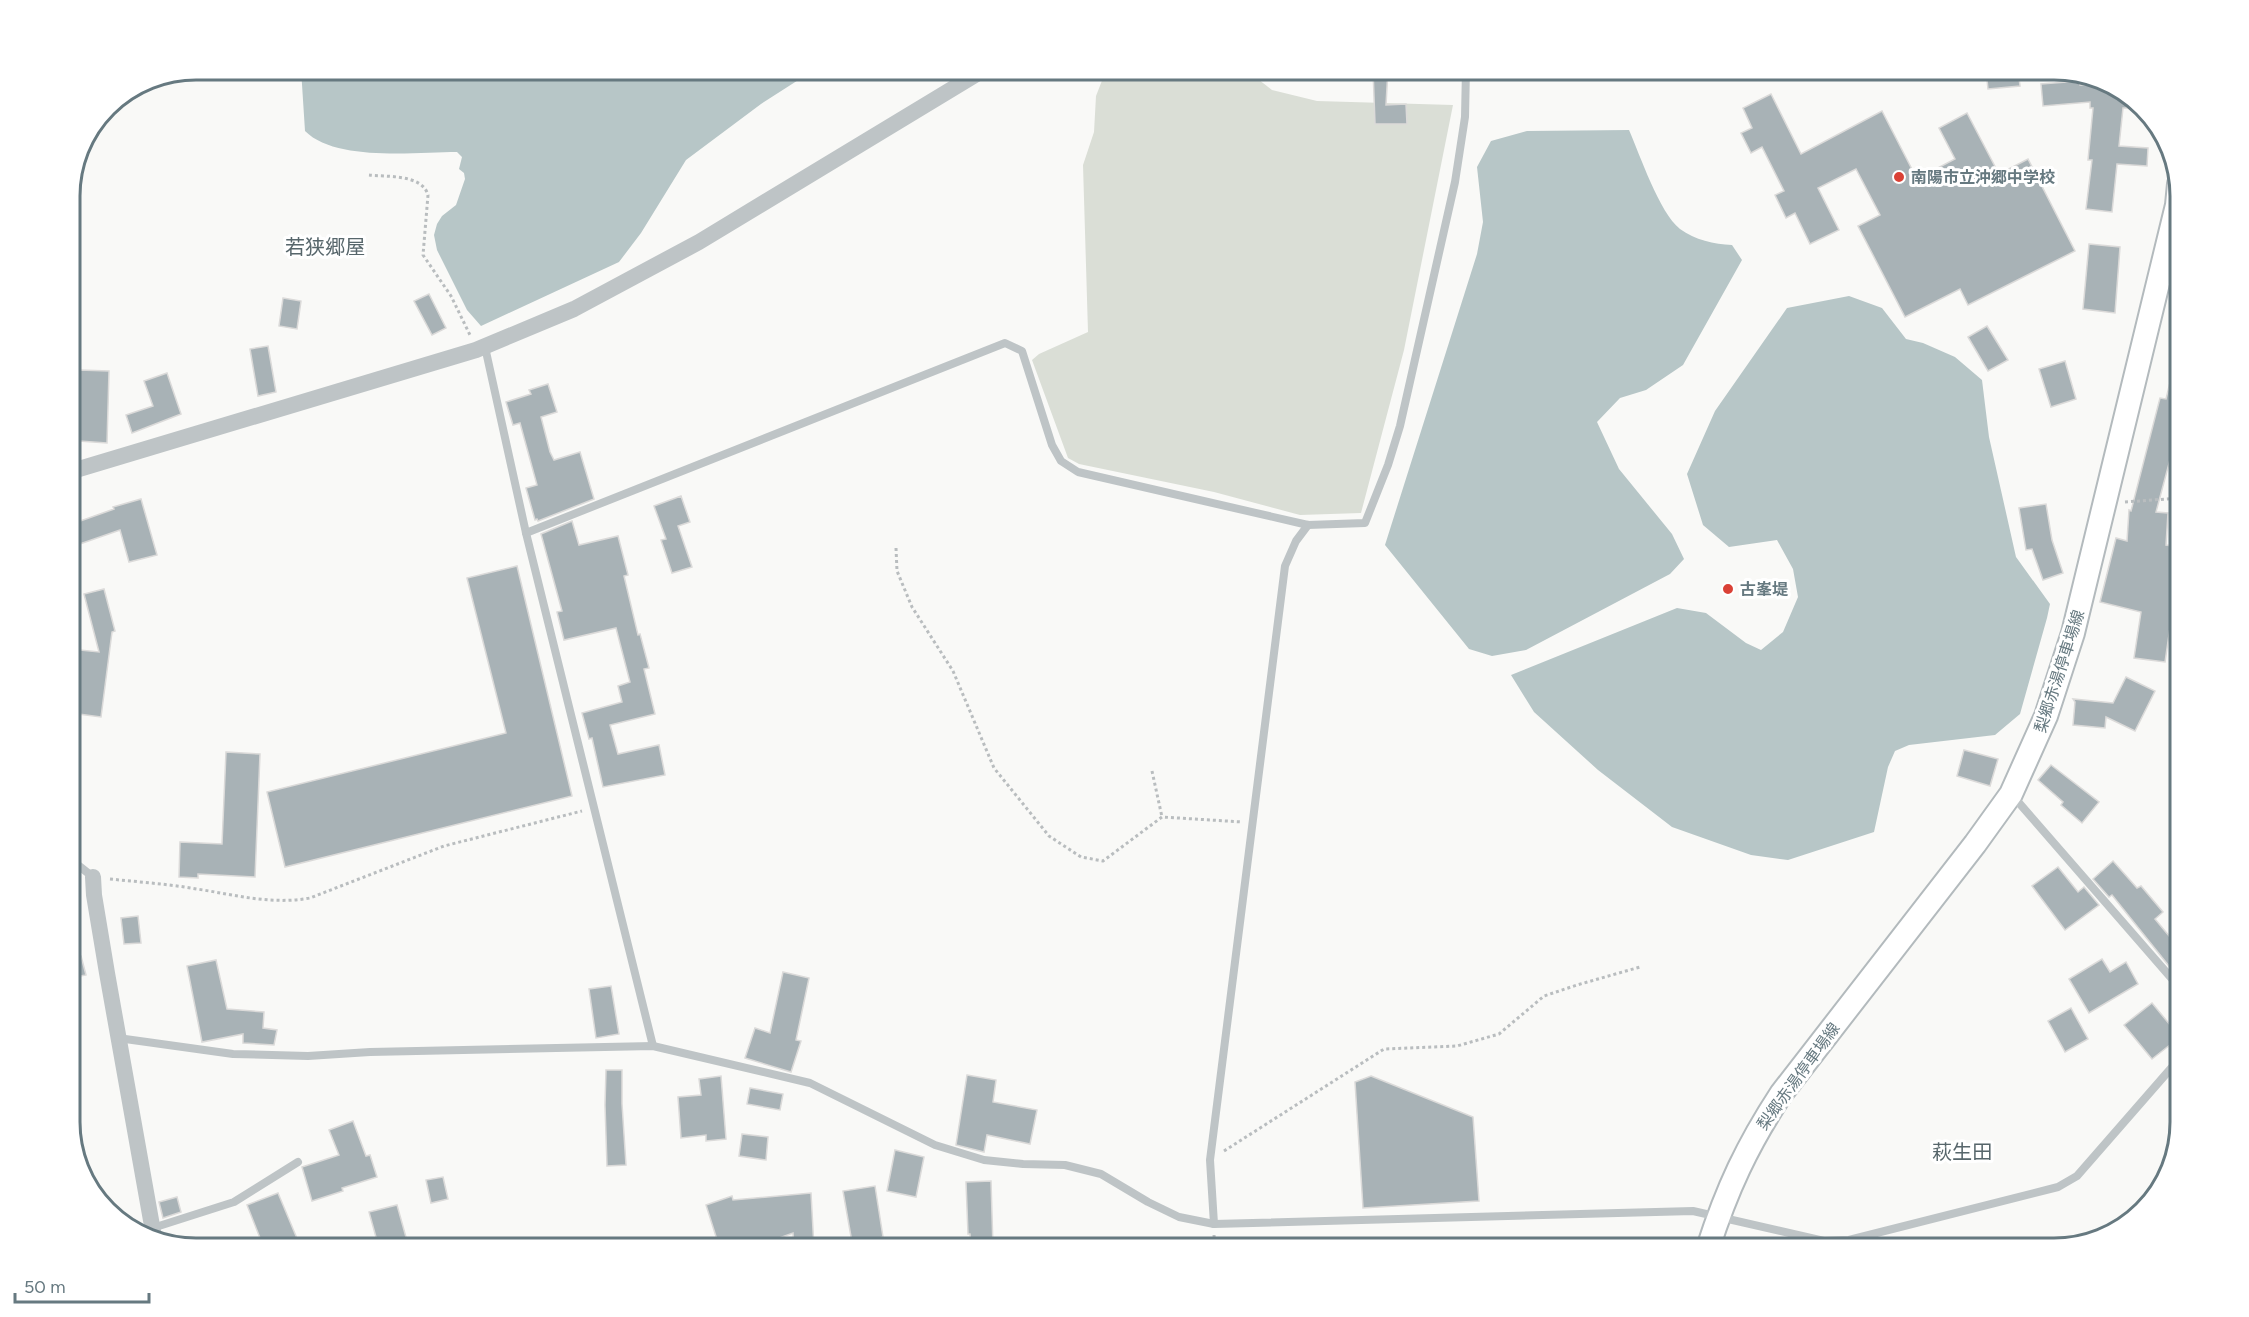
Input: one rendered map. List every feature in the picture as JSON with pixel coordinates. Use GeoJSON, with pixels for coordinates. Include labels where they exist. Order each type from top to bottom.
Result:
{"type":"FeatureCollection","features":[{"type":"Feature","properties":{"kind":"main road","name":"梨郷赤湯停車場線"},"geometry":{"type":"LineString","coordinates":[[1711,1238],[1738,1167],[1781,1094],[1975,844],[2011,794],[2046,716],[2073,633],[2169,238]]}},
{"type":"Feature","properties":{"kind":"street"},"geometry":{"type":"LineString","coordinates":[[80,469],[481,349],[574,309],[639,275],[968,80]]}},
{"type":"Feature","properties":{"kind":"street"},"geometry":{"type":"LineString","coordinates":[[93,877],[147,1227]]}},
{"type":"Feature","properties":{"kind":"lane"},"geometry":{"type":"LineString","coordinates":[[526,533],[1005,344],[1022,351],[1052,445],[1061,461],[1078,472],[1308,525],[1365,523],[1388,465],[1400,426],[1455,182],[1465,117],[1466,79]]}},
{"type":"Feature","properties":{"kind":"lane"},"geometry":{"type":"LineString","coordinates":[[481,349],[653,1046]]}},
{"type":"Feature","properties":{"kind":"lane"},"geometry":{"type":"LineString","coordinates":[[1214,1224],[1210,1160],[1285,566],[1296,541],[1308,525]]}},
{"type":"Feature","properties":{"kind":"lane"},"geometry":{"type":"LineString","coordinates":[[2011,794],[2170,976]]}},
{"type":"Feature","properties":{"kind":"lane"},"geometry":{"type":"LineString","coordinates":[[80,867],[93,877]]}},
{"type":"Feature","properties":{"kind":"lane"},"geometry":{"type":"LineString","coordinates":[[118,1038],[233,1054],[308,1056],[370,1052],[653,1046],[810,1083],[935,1145],[984,1160],[1065,1165],[1101,1174],[1148,1202],[1179,1217],[1214,1224],[1693,1211],[1811,1238]]}},
{"type":"Feature","properties":{"kind":"lane"},"geometry":{"type":"LineString","coordinates":[[1857,1238],[2058,1187],[2077,1176],[2170,1070]]}},
{"type":"Feature","properties":{"kind":"lane"},"geometry":{"type":"LineString","coordinates":[[154,1230],[234,1202],[298,1162]]}},
{"type":"Feature","properties":{"kind":"path"},"geometry":{"type":"LineString","coordinates":[[369,175],[398,177],[418,182],[426,188],[428,195],[422,241],[423,255],[451,296],[481,349]]}},
{"type":"Feature","properties":{"kind":"path"},"geometry":{"type":"LineString","coordinates":[[2106,504],[2169,499]]}},
{"type":"Feature","properties":{"kind":"path"},"geometry":{"type":"LineString","coordinates":[[896,548],[897,571],[912,607],[953,671],[994,768],[1049,836],[1081,857],[1103,861],[1162,817],[1252,822]]}},
{"type":"Feature","properties":{"kind":"path"},"geometry":{"type":"LineString","coordinates":[[1152,771],[1162,817]]}},
{"type":"Feature","properties":{"kind":"path"},"geometry":{"type":"LineString","coordinates":[[93,877],[195,889],[262,901],[293,901],[310,898],[444,846],[595,808]]}},
{"type":"Feature","properties":{"kind":"path"},"geometry":{"type":"LineString","coordinates":[[1210,1160],[1384,1049],[1457,1046],[1499,1034],[1544,996],[1640,967]]}},
{"type":"Feature","properties":{"kind":"shaded area"},"geometry":{"type":"Polygon","coordinates":[[[1258,79],[1272,90],[1317,101],[1453,105],[1404,350],[1361,513],[1300,515],[1214,492],[1079,464],[1068,458],[1032,360],[1039,354],[1088,332],[1083,165],[1094,132],[1096,96],[1102,80],[1258,79]]]}},
{"type":"Feature","properties":{"kind":"shaded area"},"geometry":{"type":"Polygon","coordinates":[[[302,80],[799,80],[761,104],[686,160],[641,233],[619,262],[481,326],[467,310],[437,250],[434,235],[442,216],[456,205],[465,179],[464,173],[459,169],[462,157],[457,152],[399,154],[356,151],[319,141],[305,131],[302,80]]]}},
{"type":"Feature","properties":{"kind":"shaded area"},"geometry":{"type":"Polygon","coordinates":[[[1629,130],[1644,168],[1672,221],[1680,229],[1698,239],[1732,245],[1742,260],[1683,365],[1646,390],[1620,398],[1597,422],[1619,469],[1672,534],[1684,559],[1670,574],[1526,650],[1492,656],[1469,649],[1385,545],[1477,254],[1483,222],[1477,167],[1491,141],[1527,131],[1629,130]]]}},
{"type":"Feature","properties":{"kind":"shaded area"},"geometry":{"type":"Polygon","coordinates":[[[1849,296],[1882,308],[1906,339],[1923,343],[1955,357],[1982,380],[1989,437],[2016,557],[2050,604],[2020,714],[1995,735],[1909,745],[1895,751],[1888,767],[1874,832],[1788,860],[1751,855],[1672,827],[1598,770],[1534,712],[1511,675],[1677,608],[1706,613],[1746,643],[1761,650],[1783,632],[1798,597],[1793,569],[1777,540],[1729,547],[1703,525],[1687,474],[1715,411],[1787,308],[1849,296]]]}},
{"type":"Feature","properties":{"kind":"building"},"geometry":{"type":"Polygon","coordinates":[[[1373,79],[1387,79],[1386,105],[1406,104],[1407,124],[1375,124],[1373,79]]]}},
{"type":"Feature","properties":{"kind":"building"},"geometry":{"type":"Polygon","coordinates":[[[1987,79],[2019,79],[2020,86],[1988,89],[1987,79]]]}},
{"type":"Feature","properties":{"kind":"building"},"geometry":{"type":"Polygon","coordinates":[[[2079,82],[2080,85],[2090,85],[2112,95],[2130,108],[2123,108],[2119,146],[2148,148],[2147,166],[2117,164],[2112,212],[2086,209],[2092,160],[2088,160],[2093,108],[2090,108],[2090,102],[2043,106],[2041,84],[2079,82]]]}},
{"type":"Feature","properties":{"kind":"building"},"geometry":{"type":"Polygon","coordinates":[[[1771,94],[1801,154],[1882,111],[1917,179],[1955,159],[1939,128],[1967,113],[1999,174],[2028,159],[2075,251],[1968,305],[1960,289],[1905,317],[1858,226],[1880,215],[1856,169],[1818,188],[1839,230],[1810,244],[1795,213],[1786,218],[1775,195],[1784,191],[1762,147],[1751,153],[1741,133],[1752,128],[1743,108],[1771,94]]]}},
{"type":"Feature","properties":{"kind":"building"},"geometry":{"type":"Polygon","coordinates":[[[2089,244],[2120,247],[2115,313],[2083,309],[2089,244]]]}},
{"type":"Feature","properties":{"kind":"building"},"geometry":{"type":"Polygon","coordinates":[[[429,294],[446,328],[432,335],[414,301],[429,294]]]}},
{"type":"Feature","properties":{"kind":"building"},"geometry":{"type":"Polygon","coordinates":[[[283,298],[301,301],[297,329],[279,326],[283,298]]]}},
{"type":"Feature","properties":{"kind":"building"},"geometry":{"type":"Polygon","coordinates":[[[1987,326],[2008,360],[1988,371],[1968,337],[1987,326]]]}},
{"type":"Feature","properties":{"kind":"building"},"geometry":{"type":"Polygon","coordinates":[[[268,346],[276,392],[258,396],[250,349],[268,346]]]}},
{"type":"Feature","properties":{"kind":"building"},"geometry":{"type":"Polygon","coordinates":[[[2065,361],[2076,399],[2051,407],[2039,369],[2065,361]]]}},
{"type":"Feature","properties":{"kind":"building"},"geometry":{"type":"Polygon","coordinates":[[[80,370],[109,371],[107,443],[80,441],[80,370]]]}},
{"type":"Feature","properties":{"kind":"building"},"geometry":{"type":"Polygon","coordinates":[[[167,373],[181,414],[132,433],[126,415],[153,406],[144,381],[167,373]]]}},
{"type":"Feature","properties":{"kind":"building"},"geometry":{"type":"Polygon","coordinates":[[[548,384],[557,412],[541,417],[550,452],[554,460],[580,452],[594,499],[538,521],[535,520],[526,488],[537,485],[520,423],[513,425],[506,402],[531,394],[529,390],[548,384]]]}},
{"type":"Feature","properties":{"kind":"building"},"geometry":{"type":"Polygon","coordinates":[[[2169,386],[2169,462],[2156,512],[2168,513],[2166,545],[2169,545],[2169,631],[2165,662],[2134,658],[2141,612],[2100,602],[2116,538],[2127,541],[2129,510],[2131,511],[2160,398],[2166,399],[2169,386]]]}},
{"type":"Feature","properties":{"kind":"building"},"geometry":{"type":"Polygon","coordinates":[[[681,496],[690,522],[678,526],[692,567],[672,573],[661,540],[666,539],[654,506],[681,496]]]}},
{"type":"Feature","properties":{"kind":"building"},"geometry":{"type":"Polygon","coordinates":[[[141,499],[157,555],[129,562],[120,530],[80,544],[80,521],[114,509],[113,507],[141,499]]]}},
{"type":"Feature","properties":{"kind":"building"},"geometry":{"type":"Polygon","coordinates":[[[2046,504],[2052,540],[2063,573],[2043,580],[2032,549],[2026,550],[2019,508],[2046,504]]]}},
{"type":"Feature","properties":{"kind":"building"},"geometry":{"type":"Polygon","coordinates":[[[572,521],[579,545],[618,536],[628,575],[624,576],[638,635],[640,634],[649,668],[644,669],[655,714],[610,725],[618,754],[659,745],[665,775],[603,787],[592,738],[589,739],[582,713],[622,702],[618,686],[630,682],[616,628],[564,640],[557,612],[562,611],[541,534],[572,521]]]}},
{"type":"Feature","properties":{"kind":"building"},"geometry":{"type":"Polygon","coordinates":[[[517,566],[572,796],[285,867],[267,792],[506,733],[467,578],[517,566]]]}},
{"type":"Feature","properties":{"kind":"building"},"geometry":{"type":"Polygon","coordinates":[[[104,589],[115,631],[112,632],[101,717],[80,714],[80,650],[99,652],[84,594],[104,589]]]}},
{"type":"Feature","properties":{"kind":"building"},"geometry":{"type":"Polygon","coordinates":[[[2126,677],[2155,691],[2135,731],[2106,717],[2105,728],[2073,725],[2075,702],[2073,699],[2113,703],[2126,677]]]}},
{"type":"Feature","properties":{"kind":"building"},"geometry":{"type":"Polygon","coordinates":[[[1964,750],[1998,759],[1990,786],[1957,776],[1964,750]]]}},
{"type":"Feature","properties":{"kind":"building"},"geometry":{"type":"Polygon","coordinates":[[[226,752],[260,754],[255,877],[198,874],[198,878],[179,877],[180,842],[222,844],[226,752]]]}},
{"type":"Feature","properties":{"kind":"building"},"geometry":{"type":"Polygon","coordinates":[[[2051,765],[2099,802],[2082,823],[2061,805],[2063,802],[2038,780],[2051,765]]]}},
{"type":"Feature","properties":{"kind":"building"},"geometry":{"type":"Polygon","coordinates":[[[2113,861],[2137,888],[2141,886],[2163,912],[2155,919],[2170,937],[2170,966],[2112,895],[2109,897],[2093,879],[2113,861]]]}},
{"type":"Feature","properties":{"kind":"building"},"geometry":{"type":"Polygon","coordinates":[[[2058,867],[2078,892],[2084,887],[2099,905],[2065,930],[2032,886],[2058,867]]]}},
{"type":"Feature","properties":{"kind":"building"},"geometry":{"type":"Polygon","coordinates":[[[138,916],[141,943],[124,944],[121,918],[138,916]]]}},
{"type":"Feature","properties":{"kind":"building"},"geometry":{"type":"Polygon","coordinates":[[[80,956],[86,975],[80,976],[80,956]]]}},
{"type":"Feature","properties":{"kind":"building"},"geometry":{"type":"Polygon","coordinates":[[[2102,959],[2110,972],[2126,962],[2138,984],[2089,1013],[2069,979],[2102,959]]]}},
{"type":"Feature","properties":{"kind":"building"},"geometry":{"type":"Polygon","coordinates":[[[216,960],[227,1009],[264,1012],[263,1028],[277,1030],[274,1045],[243,1043],[243,1034],[202,1042],[187,966],[216,960]]]}},
{"type":"Feature","properties":{"kind":"building"},"geometry":{"type":"Polygon","coordinates":[[[783,972],[809,978],[796,1040],[801,1041],[791,1072],[745,1058],[755,1028],[770,1033],[783,972]]]}},
{"type":"Feature","properties":{"kind":"building"},"geometry":{"type":"Polygon","coordinates":[[[611,986],[619,1034],[596,1038],[589,989],[611,986]]]}},
{"type":"Feature","properties":{"kind":"building"},"geometry":{"type":"Polygon","coordinates":[[[2152,1003],[2170,1025],[2170,1045],[2152,1059],[2124,1025],[2152,1003]]]}},
{"type":"Feature","properties":{"kind":"building"},"geometry":{"type":"Polygon","coordinates":[[[2071,1008],[2088,1039],[2065,1052],[2048,1021],[2071,1008]]]}},
{"type":"Feature","properties":{"kind":"building"},"geometry":{"type":"Polygon","coordinates":[[[606,1070],[622,1070],[626,1165],[607,1166],[606,1070]]]}},
{"type":"Feature","properties":{"kind":"building"},"geometry":{"type":"Polygon","coordinates":[[[967,1075],[996,1080],[993,1102],[1037,1110],[1030,1144],[987,1135],[984,1152],[956,1145],[967,1075]]]}},
{"type":"Feature","properties":{"kind":"building"},"geometry":{"type":"Polygon","coordinates":[[[721,1076],[726,1139],[706,1141],[706,1135],[681,1138],[678,1097],[701,1095],[699,1079],[721,1076]]]}},
{"type":"Feature","properties":{"kind":"building"},"geometry":{"type":"Polygon","coordinates":[[[1371,1076],[1473,1117],[1479,1201],[1363,1208],[1355,1082],[1371,1076]]]}},
{"type":"Feature","properties":{"kind":"building"},"geometry":{"type":"Polygon","coordinates":[[[750,1088],[783,1094],[780,1110],[747,1104],[750,1088]]]}},
{"type":"Feature","properties":{"kind":"building"},"geometry":{"type":"Polygon","coordinates":[[[353,1121],[366,1156],[370,1155],[377,1177],[342,1188],[343,1191],[312,1201],[302,1167],[339,1155],[329,1130],[353,1121]]]}},
{"type":"Feature","properties":{"kind":"building"},"geometry":{"type":"Polygon","coordinates":[[[742,1134],[768,1137],[766,1160],[739,1156],[742,1134]]]}},
{"type":"Feature","properties":{"kind":"building"},"geometry":{"type":"Polygon","coordinates":[[[895,1150],[924,1157],[916,1197],[887,1191],[895,1150]]]}},
{"type":"Feature","properties":{"kind":"building"},"geometry":{"type":"Polygon","coordinates":[[[443,1177],[448,1199],[431,1203],[426,1180],[443,1177]]]}},
{"type":"Feature","properties":{"kind":"building"},"geometry":{"type":"Polygon","coordinates":[[[991,1181],[993,1238],[970,1238],[968,1234],[966,1182],[991,1181]]]}},
{"type":"Feature","properties":{"kind":"building"},"geometry":{"type":"Polygon","coordinates":[[[875,1186],[883,1237],[851,1238],[843,1191],[875,1186]]]}},
{"type":"Feature","properties":{"kind":"building"},"geometry":{"type":"Polygon","coordinates":[[[278,1193],[297,1238],[260,1238],[247,1205],[278,1193]]]}},
{"type":"Feature","properties":{"kind":"building"},"geometry":{"type":"Polygon","coordinates":[[[811,1193],[813,1238],[793,1238],[793,1233],[779,1238],[716,1238],[706,1205],[732,1196],[733,1200],[811,1193]]]}},
{"type":"Feature","properties":{"kind":"building"},"geometry":{"type":"Polygon","coordinates":[[[177,1197],[181,1212],[163,1218],[159,1202],[177,1197]]]}},
{"type":"Feature","properties":{"kind":"building"},"geometry":{"type":"Polygon","coordinates":[[[397,1205],[406,1238],[376,1238],[369,1212],[397,1205]]]}},
{"type":"Feature","properties":{"kind":"place","name":"南陽市立沖郷中学校"},"geometry":{"type":"Point","coordinates":[1899,177]}},
{"type":"Feature","properties":{"kind":"place","name":"古峯堤"},"geometry":{"type":"Point","coordinates":[1728,589]}},
{"type":"Feature","properties":{"kind":"district","name":"若狭郷屋"},"geometry":{"type":"Point","coordinates":[325,247]}},
{"type":"Feature","properties":{"kind":"district","name":"萩生田"},"geometry":{"type":"Point","coordinates":[1962,1152]}}]}
